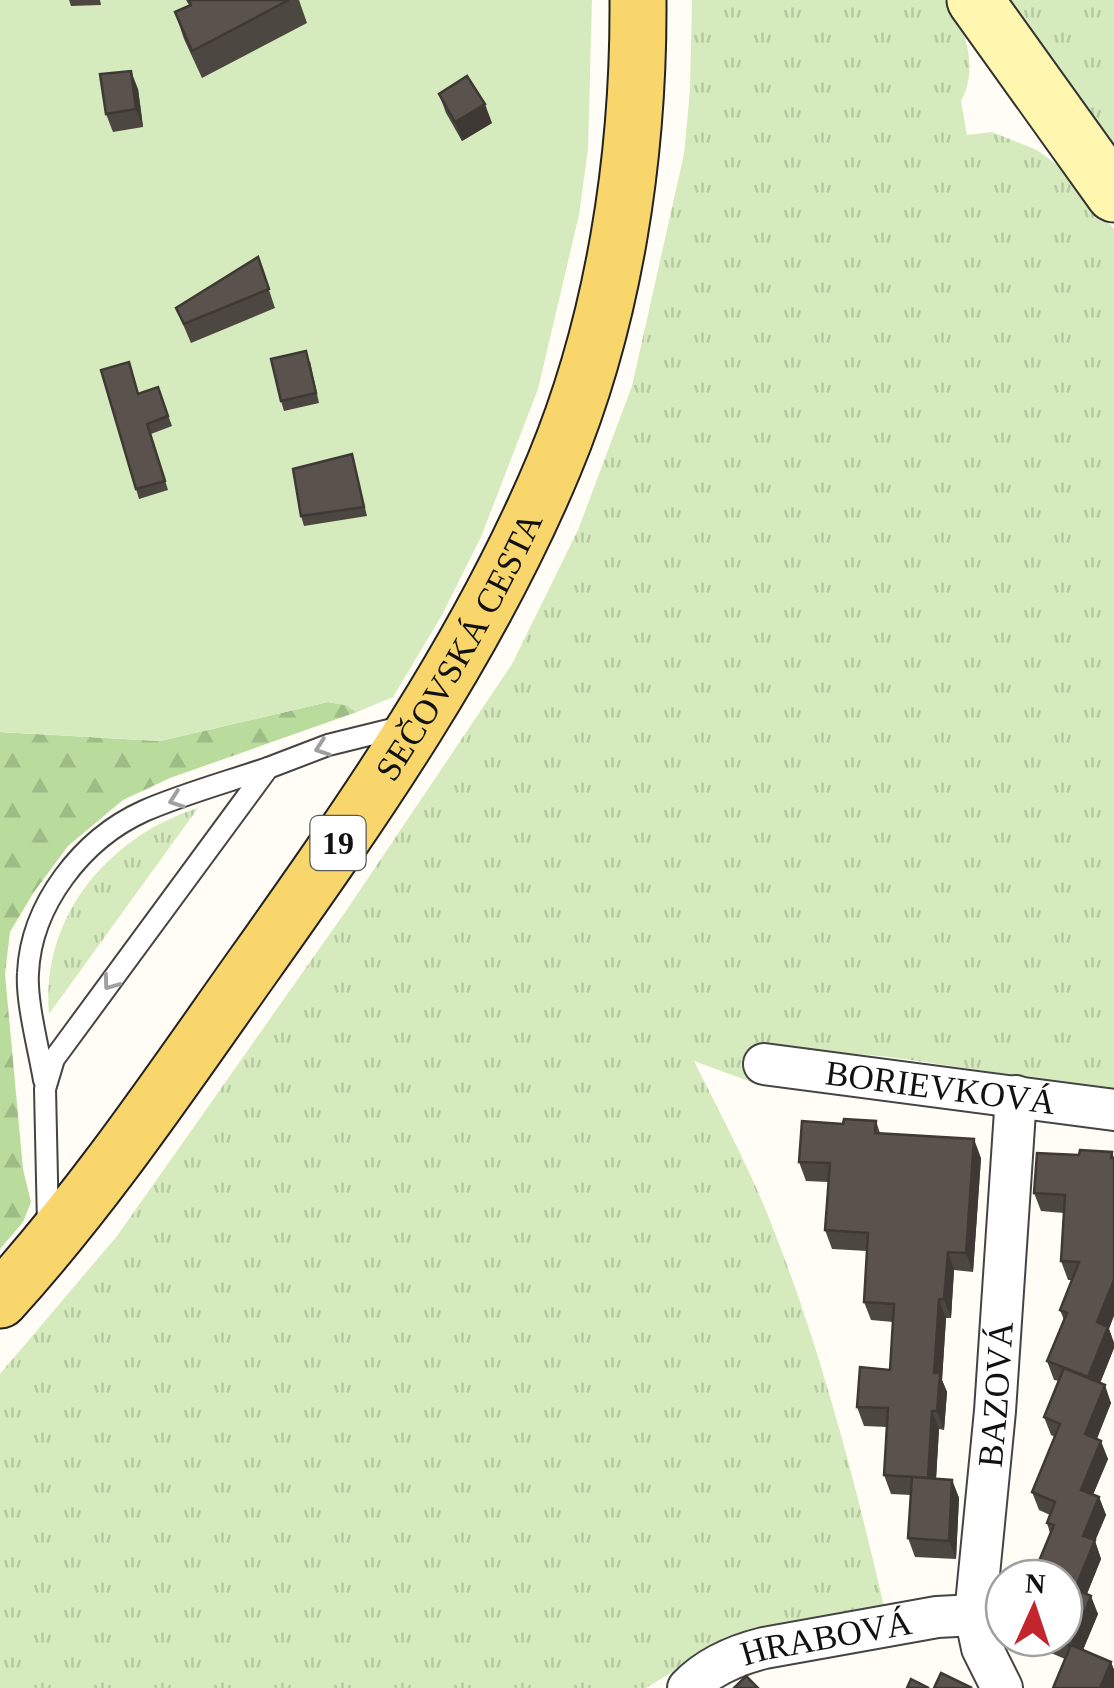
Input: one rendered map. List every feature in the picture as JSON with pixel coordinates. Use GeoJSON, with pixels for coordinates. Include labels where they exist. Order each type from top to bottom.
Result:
{"type":"FeatureCollection","features":[{"type":"Feature","properties":{"kind":"main road","name":"SEČOVSKÁ CESTA"},"geometry":{"type":"LineString","coordinates":[[0,1300],[48,1246],[137,1130],[293,910],[417,724],[469,639],[518,544],[574,409],[608,286],[636,102],[638,0]]}},
{"type":"Feature","properties":{"kind":"street"},"geometry":{"type":"LineString","coordinates":[[974,0],[1114,194]]}},
{"type":"Feature","properties":{"kind":"street","name":"BORIEVKOVÁ"},"geometry":{"type":"LineString","coordinates":[[764,1064],[1114,1110]]}},
{"type":"Feature","properties":{"kind":"street","name":"BAZOVÁ"},"geometry":{"type":"LineString","coordinates":[[1002,1688],[982,1648],[974,1615],[995,1411],[1016,1096]]}},
{"type":"Feature","properties":{"kind":"street","name":"HRABOVÁ"},"geometry":{"type":"LineString","coordinates":[[688,1688],[712,1668],[764,1648],[938,1617],[974,1615]]}},
{"type":"Feature","properties":{"kind":"lane"},"geometry":{"type":"LineString","coordinates":[[48,1246],[45,1090],[27,974],[38,920],[62,879],[100,839],[142,812],[328,744],[417,724]]}},
{"type":"Feature","properties":{"kind":"lane"},"geometry":{"type":"LineString","coordinates":[[45,1090],[54,1059],[268,768]]}},
{"type":"Feature","properties":{"kind":"green space"},"geometry":{"type":"Polygon","coordinates":[[[0,0],[592,0],[588,149],[579,215],[538,389],[481,537],[442,615],[393,697],[357,712],[346,705],[328,702],[160,741],[0,732],[0,0]]]}},
{"type":"Feature","properties":{"kind":"green space"},"geometry":{"type":"Polygon","coordinates":[[[692,0],[945,0],[968,49],[969,76],[961,101],[967,135],[992,132],[1037,150],[1068,173],[1114,229],[1114,1090],[890,1057],[759,1045],[754,1083],[694,1061],[759,1194],[786,1262],[848,1460],[885,1611],[695,1658],[646,1688],[0,1688],[0,1374],[117,1236],[348,908],[512,664],[578,530],[632,386],[684,154],[692,0]]]}},
{"type":"Feature","properties":{"kind":"green space"},"geometry":{"type":"Polygon","coordinates":[[[993,0],[1114,0],[1114,162],[993,0]]]}},
{"type":"Feature","properties":{"kind":"green space"},"geometry":{"type":"Polygon","coordinates":[[[328,702],[346,705],[357,712],[170,778],[123,800],[68,846],[10,932],[5,974],[23,1169],[31,1202],[23,1222],[0,1249],[0,732],[160,741],[328,702]]]}},
{"type":"Feature","properties":{"kind":"green space"},"geometry":{"type":"Polygon","coordinates":[[[198,808],[49,1014],[49,978],[56,945],[87,885],[136,838],[198,808]]]}},
{"type":"Feature","properties":{"kind":"building"},"geometry":{"type":"Polygon","coordinates":[[[189,0],[289,0],[192,51],[175,12],[191,5],[189,0]]]}},
{"type":"Feature","properties":{"kind":"building"},"geometry":{"type":"Polygon","coordinates":[[[131,71],[136,109],[106,114],[100,74],[131,71]]]}},
{"type":"Feature","properties":{"kind":"building"},"geometry":{"type":"Polygon","coordinates":[[[467,76],[485,104],[455,122],[439,94],[467,76]]]}},
{"type":"Feature","properties":{"kind":"building"},"geometry":{"type":"Polygon","coordinates":[[[258,257],[269,289],[184,324],[176,308],[258,257]]]}},
{"type":"Feature","properties":{"kind":"building"},"geometry":{"type":"Polygon","coordinates":[[[306,351],[316,393],[281,401],[271,359],[306,351]]]}},
{"type":"Feature","properties":{"kind":"building"},"geometry":{"type":"Polygon","coordinates":[[[129,362],[138,394],[158,387],[168,416],[147,424],[165,481],[136,489],[101,370],[129,362]]]}},
{"type":"Feature","properties":{"kind":"building"},"geometry":{"type":"Polygon","coordinates":[[[352,454],[364,507],[301,516],[293,469],[352,454]]]}},
{"type":"Feature","properties":{"kind":"building"},"geometry":{"type":"Polygon","coordinates":[[[844,1119],[876,1121],[875,1133],[974,1139],[966,1253],[948,1252],[944,1299],[939,1299],[934,1373],[940,1373],[937,1411],[932,1411],[928,1478],[884,1475],[888,1408],[857,1407],[860,1367],[890,1370],[894,1304],[864,1302],[868,1233],[825,1230],[830,1163],[799,1162],[802,1121],[843,1124],[844,1119]]]}},
{"type":"Feature","properties":{"kind":"building"},"geometry":{"type":"Polygon","coordinates":[[[1080,1150],[1112,1152],[1114,1158],[1114,1280],[1097,1322],[1108,1327],[1088,1377],[1047,1361],[1067,1313],[1060,1310],[1079,1262],[1061,1261],[1065,1195],[1034,1193],[1037,1153],[1079,1155],[1080,1150]]]}},
{"type":"Feature","properties":{"kind":"building"},"geometry":{"type":"Polygon","coordinates":[[[1064,1368],[1105,1385],[1085,1434],[1101,1441],[1081,1490],[1099,1497],[1083,1536],[1095,1540],[1084,1567],[1084,1558],[1040,1558],[1054,1525],[1047,1523],[1055,1502],[1032,1492],[1060,1424],[1044,1417],[1064,1368]]]}},
{"type":"Feature","properties":{"kind":"building"},"geometry":{"type":"Polygon","coordinates":[[[912,1477],[952,1480],[949,1541],[908,1538],[912,1477]]]}},
{"type":"Feature","properties":{"kind":"building"},"geometry":{"type":"Polygon","coordinates":[[[1084,1593],[1091,1596],[1084,1614],[1084,1593]]]}},
{"type":"Feature","properties":{"kind":"building"},"geometry":{"type":"Polygon","coordinates":[[[1084,1651],[1111,1662],[1100,1688],[1053,1688],[1066,1658],[1084,1658],[1084,1651]]]}},
{"type":"Feature","properties":{"kind":"building"},"geometry":{"type":"Polygon","coordinates":[[[941,1673],[972,1688],[934,1688],[941,1673]]]}},
{"type":"Feature","properties":{"kind":"building"},"geometry":{"type":"Polygon","coordinates":[[[746,1676],[758,1688],[734,1688],[746,1676]]]}},
{"type":"Feature","properties":{"kind":"building"},"geometry":{"type":"Polygon","coordinates":[[[911,1679],[929,1688],[907,1688],[911,1679]]]}}]}
